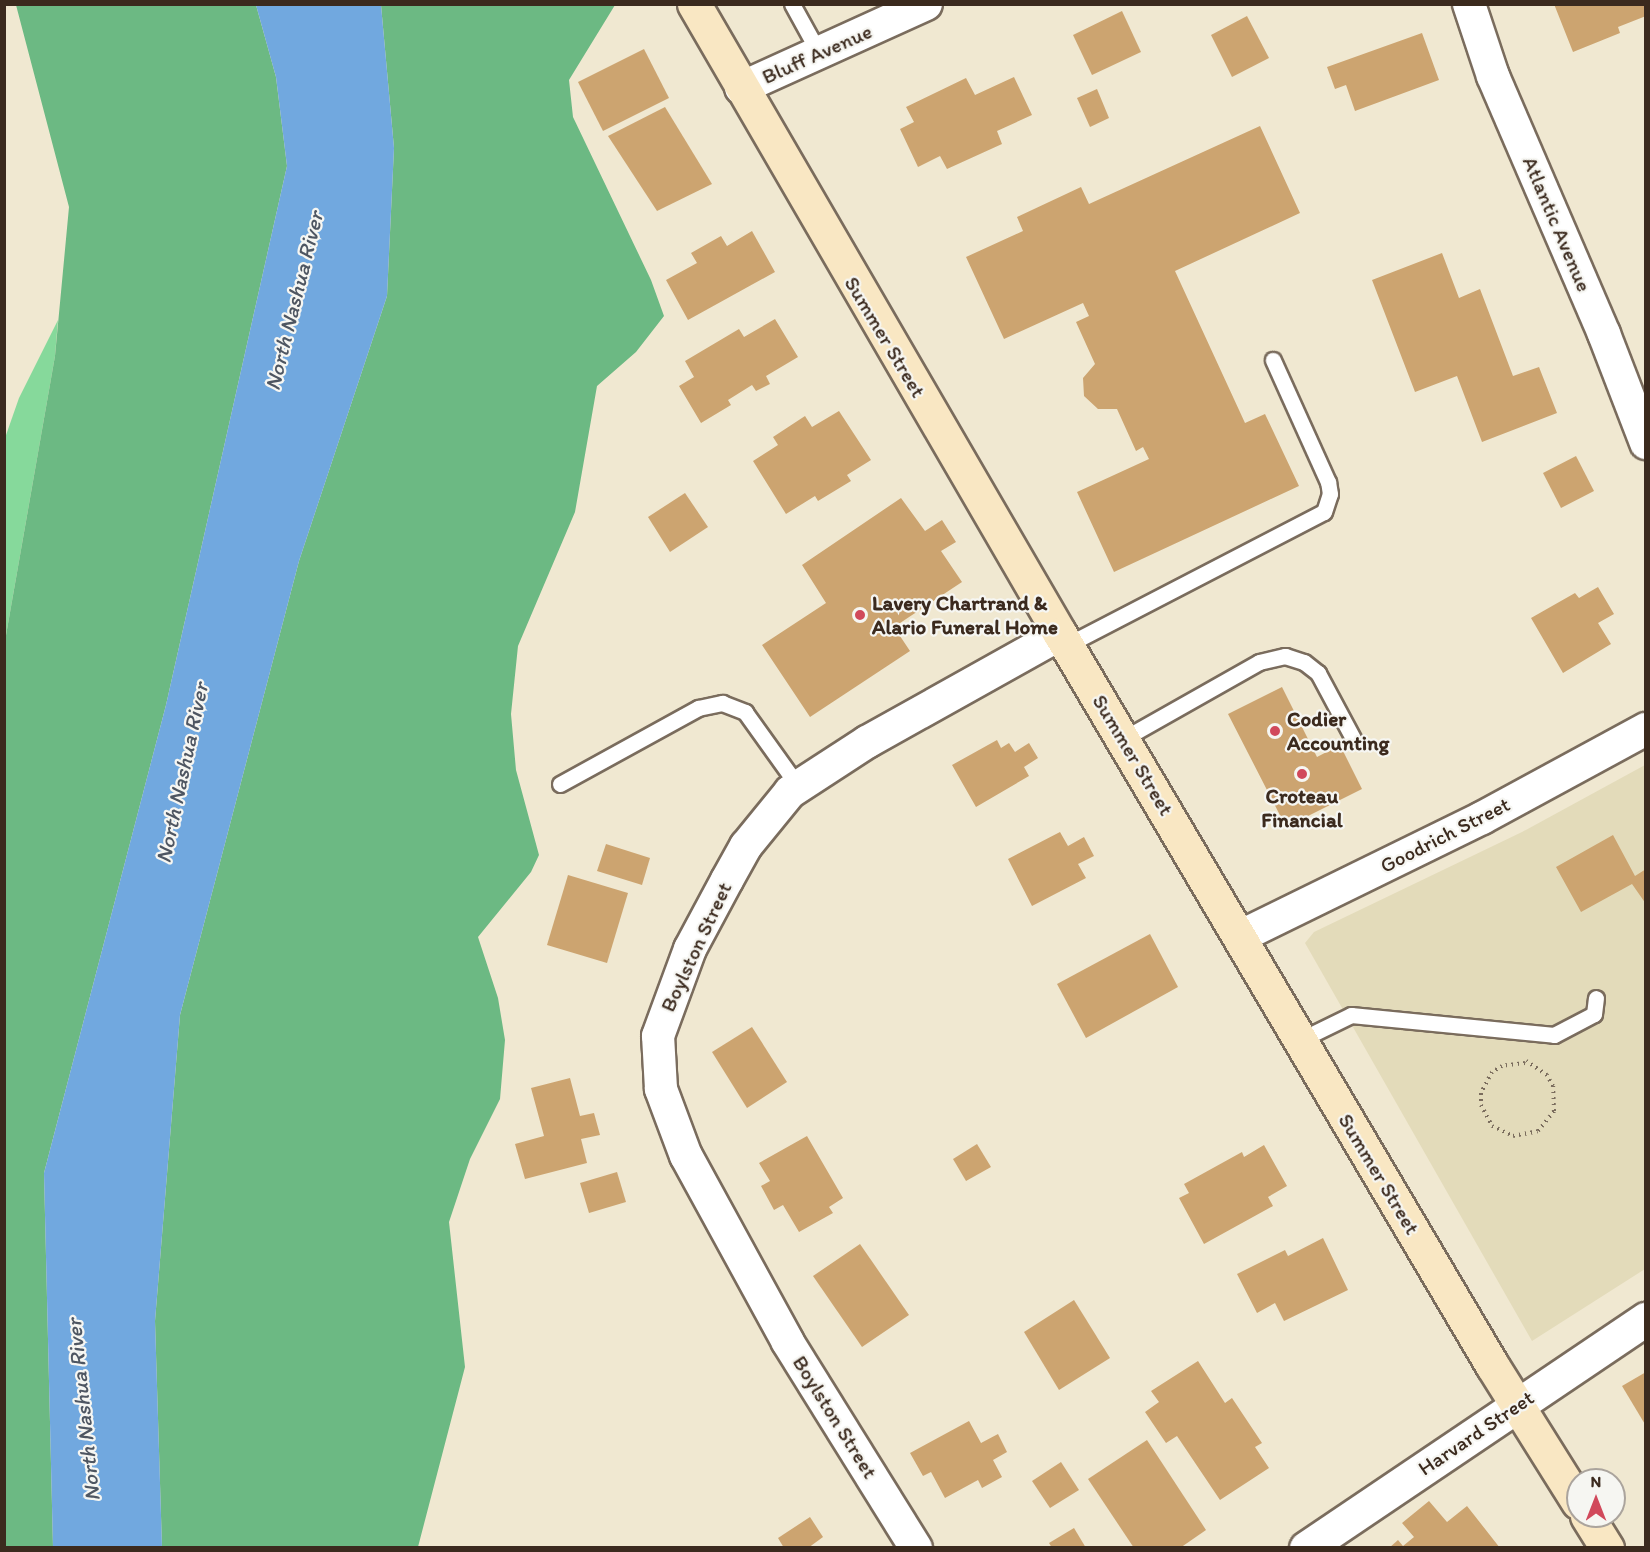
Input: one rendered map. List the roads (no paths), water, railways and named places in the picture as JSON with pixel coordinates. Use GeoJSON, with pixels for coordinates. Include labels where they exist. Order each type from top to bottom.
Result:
{"type":"FeatureCollection","features":[{"type":"Feature","properties":{"kind":"main road","name":"Summer Street"},"geometry":{"type":"LineString","coordinates":[[694,4],[1063,639],[1241,936],[1517,1406],[1566,1483]]}},
{"type":"Feature","properties":{"kind":"main road"},"geometry":{"type":"LineString","coordinates":[[1594,1528],[1607,1548]]}},
{"type":"Feature","properties":{"kind":"street","name":"Bluff Avenue"},"geometry":{"type":"LineString","coordinates":[[741,88],[926,4]]}},
{"type":"Feature","properties":{"kind":"street","name":"Atlantic Avenue"},"geometry":{"type":"LineString","coordinates":[[1469,4],[1493,76],[1604,334],[1646,443]]}},
{"type":"Feature","properties":{"kind":"street","name":"Boylston Street"},"geometry":{"type":"LineString","coordinates":[[916,1548],[788,1342],[713,1209],[674,1128],[658,1074],[660,1024],[690,949],[746,846],[798,786],[867,741],[1063,639]]}},
{"type":"Feature","properties":{"kind":"street","name":"Goodrich Street"},"geometry":{"type":"LineString","coordinates":[[1241,936],[1482,818],[1646,729]]}},
{"type":"Feature","properties":{"kind":"street","name":"Harvard Street"},"geometry":{"type":"LineString","coordinates":[[1306,1548],[1646,1319]]}},
{"type":"Feature","properties":{"kind":"lane"},"geometry":{"type":"LineString","coordinates":[[792,4],[819,53]]}},
{"type":"Feature","properties":{"kind":"lane"},"geometry":{"type":"LineString","coordinates":[[1063,639],[1324,512],[1330,488],[1274,360]]}},
{"type":"Feature","properties":{"kind":"lane"},"geometry":{"type":"LineString","coordinates":[[1123,739],[1259,662],[1285,656],[1304,662],[1318,673],[1354,740]]}},
{"type":"Feature","properties":{"kind":"lane"},"geometry":{"type":"LineString","coordinates":[[560,784],[698,708],[722,704],[745,712],[798,786]]}},
{"type":"Feature","properties":{"kind":"lane"},"geometry":{"type":"LineString","coordinates":[[1300,1040],[1351,1015],[1530,1034],[1565,1031],[1594,1014],[1596,998]]}},
{"type":"Feature","properties":{"kind":"water","name":"North Nashua River"},"geometry":{"type":"Polygon","coordinates":[[[256,5],[381,5],[394,148],[387,296],[299,561],[180,1015],[155,1321],[162,1547],[53,1547],[44,1173],[166,705],[287,166],[276,77],[256,5]]]}},
{"type":"Feature","properties":{"kind":"place","name":"Lavery Chartrand & Alario Funeral Home"},"geometry":{"type":"Point","coordinates":[860,615]}},
{"type":"Feature","properties":{"kind":"place","name":"Codier Accounting"},"geometry":{"type":"Point","coordinates":[1275,731]}},
{"type":"Feature","properties":{"kind":"place","name":"Croteau Financial"},"geometry":{"type":"Point","coordinates":[1302,774]}}]}
